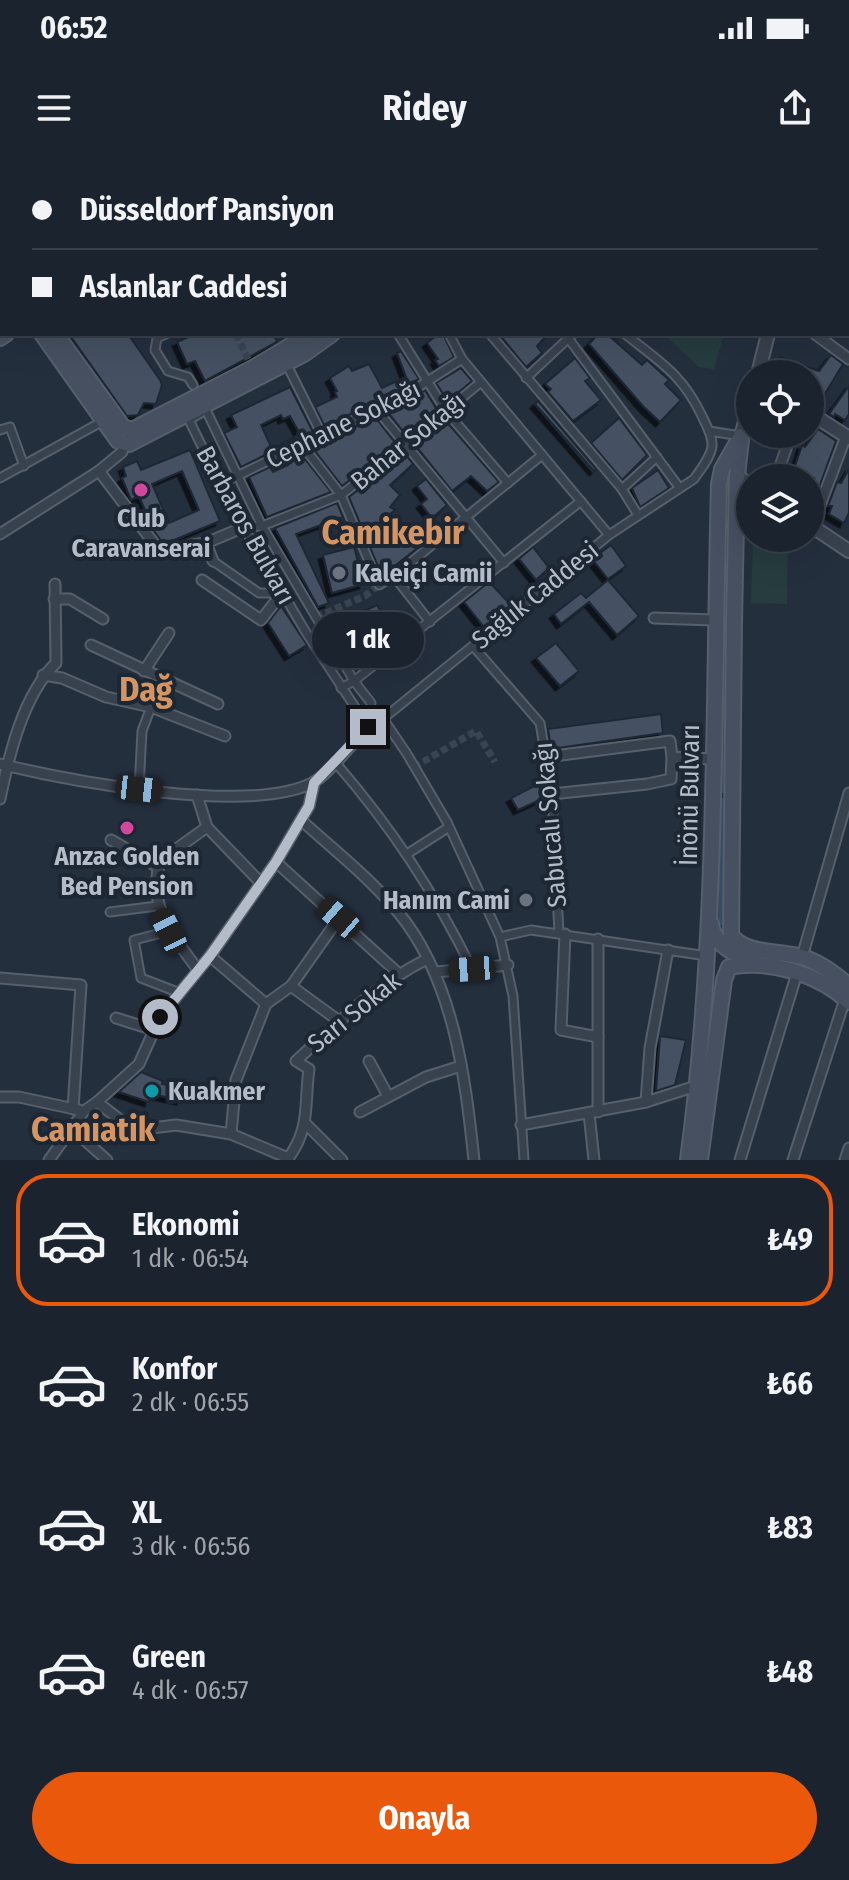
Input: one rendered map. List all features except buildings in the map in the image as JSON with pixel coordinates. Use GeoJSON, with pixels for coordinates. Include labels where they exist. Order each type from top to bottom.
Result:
{"type":"FeatureCollection","features":[{"type":"Feature","properties":{"kind":"main road"},"geometry":{"type":"LineString","coordinates":[[43,336],[118,441],[307,336]]}},
{"type":"Feature","properties":{"kind":"main road"},"geometry":{"type":"LineString","coordinates":[[57,336],[127,436],[135,442],[286,363],[329,336]]}},
{"type":"Feature","properties":{"kind":"main road","name":"İnönü Bulvarı"},"geometry":{"type":"LineString","coordinates":[[688,1160],[710,920],[719,484],[722,469],[736,445]]}},
{"type":"Feature","properties":{"kind":"main road","name":"İnönü Bulvarı"},"geometry":{"type":"LineString","coordinates":[[742,552],[731,930],[734,940],[751,948],[802,957]]}},
{"type":"Feature","properties":{"kind":"main road"},"geometry":{"type":"LineString","coordinates":[[710,920],[712,932],[721,944],[737,955],[765,966],[820,980],[848,996]]}},
{"type":"Feature","properties":{"kind":"main road"},"geometry":{"type":"LineString","coordinates":[[802,957],[829,969],[848,996]]}},
{"type":"Feature","properties":{"kind":"main road"},"geometry":{"type":"LineString","coordinates":[[700,1160],[725,974],[729,967],[765,966]]}},
{"type":"Feature","properties":{"kind":"street"},"geometry":{"type":"LineString","coordinates":[[162,336],[157,338],[155,350],[168,371],[188,377],[193,385]]}},
{"type":"Feature","properties":{"kind":"street"},"geometry":{"type":"LineString","coordinates":[[399,336],[446,411],[508,483]]}},
{"type":"Feature","properties":{"kind":"street"},"geometry":{"type":"LineString","coordinates":[[450,336],[462,359],[609,535]]}},
{"type":"Feature","properties":{"kind":"street"},"geometry":{"type":"LineString","coordinates":[[492,336],[622,489],[638,515]]}},
{"type":"Feature","properties":{"kind":"street"},"geometry":{"type":"LineString","coordinates":[[526,378],[571,336],[679,487]]}},
{"type":"Feature","properties":{"kind":"street"},"geometry":{"type":"LineString","coordinates":[[628,336],[675,373],[692,396],[709,431],[736,435]]}},
{"type":"Feature","properties":{"kind":"street"},"geometry":{"type":"LineString","coordinates":[[762,360],[768,336]]}},
{"type":"Feature","properties":{"kind":"street"},"geometry":{"type":"LineString","coordinates":[[818,336],[849,359]]}},
{"type":"Feature","properties":{"kind":"street","name":"Cephane Sokağı"},"geometry":{"type":"LineString","coordinates":[[220,484],[377,410],[427,384],[462,359]]}},
{"type":"Feature","properties":{"kind":"street"},"geometry":{"type":"LineString","coordinates":[[286,363],[322,435]]}},
{"type":"Feature","properties":{"kind":"street","name":"Bahar Sokağı"},"geometry":{"type":"LineString","coordinates":[[244,527],[262,526],[341,495],[481,382]]}},
{"type":"Feature","properties":{"kind":"street","name":"Barbaros Bulvarı"},"geometry":{"type":"LineString","coordinates":[[368,727],[282,593],[220,484],[189,420],[206,410],[262,526],[354,681],[371,703]]}},
{"type":"Feature","properties":{"kind":"street"},"geometry":{"type":"LineString","coordinates":[[377,410],[504,563]]}},
{"type":"Feature","properties":{"kind":"street"},"geometry":{"type":"LineString","coordinates":[[0,478],[103,421]]}},
{"type":"Feature","properties":{"kind":"street"},"geometry":{"type":"LineString","coordinates":[[824,422],[847,437],[824,494]]}},
{"type":"Feature","properties":{"kind":"street"},"geometry":{"type":"LineString","coordinates":[[0,430],[10,427],[24,466]]}},
{"type":"Feature","properties":{"kind":"street","name":"Sağlık Caddesi"},"geometry":{"type":"LineString","coordinates":[[368,727],[609,535],[694,479],[712,446],[709,431]]}},
{"type":"Feature","properties":{"kind":"street"},"geometry":{"type":"LineString","coordinates":[[0,534],[99,471],[122,452],[127,436]]}},
{"type":"Feature","properties":{"kind":"street"},"geometry":{"type":"LineString","coordinates":[[302,445],[341,495],[379,585],[542,455]]}},
{"type":"Feature","properties":{"kind":"street"},"geometry":{"type":"LineString","coordinates":[[622,489],[657,457]]}},
{"type":"Feature","properties":{"kind":"street"},"geometry":{"type":"LineString","coordinates":[[99,471],[159,550],[206,543],[244,527]]}},
{"type":"Feature","properties":{"kind":"street"},"geometry":{"type":"LineString","coordinates":[[341,688],[430,622],[581,501]]}},
{"type":"Feature","properties":{"kind":"street"},"geometry":{"type":"LineString","coordinates":[[824,535],[849,551]]}},
{"type":"Feature","properties":{"kind":"street"},"geometry":{"type":"LineString","coordinates":[[206,543],[213,561],[259,593],[282,593]]}},
{"type":"Feature","properties":{"kind":"street"},"geometry":{"type":"LineString","coordinates":[[394,576],[430,622]]}},
{"type":"Feature","properties":{"kind":"street"},"geometry":{"type":"LineString","coordinates":[[202,580],[261,620],[282,593]]}},
{"type":"Feature","properties":{"kind":"street"},"geometry":{"type":"LineString","coordinates":[[0,799],[4,764],[16,734],[43,675],[56,663],[55,584]]}},
{"type":"Feature","properties":{"kind":"street"},"geometry":{"type":"LineString","coordinates":[[54,599],[70,599],[103,619]]}},
{"type":"Feature","properties":{"kind":"street"},"geometry":{"type":"LineString","coordinates":[[654,618],[715,620]]}},
{"type":"Feature","properties":{"kind":"street"},"geometry":{"type":"LineString","coordinates":[[144,671],[169,633]]}},
{"type":"Feature","properties":{"kind":"street"},"geometry":{"type":"LineString","coordinates":[[91,645],[218,704]]}},
{"type":"Feature","properties":{"kind":"street","name":"Sabucalı Sokağı"},"geometry":{"type":"LineString","coordinates":[[473,646],[540,723],[552,794],[562,934]]}},
{"type":"Feature","properties":{"kind":"street"},"geometry":{"type":"LineString","coordinates":[[43,675],[62,678],[106,697],[151,707],[225,736]]}},
{"type":"Feature","properties":{"kind":"street"},"geometry":{"type":"LineString","coordinates":[[139,789],[142,731],[151,707]]}},
{"type":"Feature","properties":{"kind":"street"},"geometry":{"type":"LineString","coordinates":[[382,716],[449,827],[500,937],[513,996],[524,1160]]}},
{"type":"Feature","properties":{"kind":"street"},"geometry":{"type":"LineString","coordinates":[[4,764],[139,789],[197,795],[269,796],[314,783],[368,727]]}},
{"type":"Feature","properties":{"kind":"street"},"geometry":{"type":"LineString","coordinates":[[546,757],[670,741],[671,779],[552,794]]}},
{"type":"Feature","properties":{"kind":"street"},"geometry":{"type":"LineString","coordinates":[[672,757],[714,759]]}},
{"type":"Feature","properties":{"kind":"street"},"geometry":{"type":"LineString","coordinates":[[335,762],[378,812],[407,854],[444,912],[472,969]]}},
{"type":"Feature","properties":{"kind":"street"},"geometry":{"type":"LineString","coordinates":[[0,1097],[19,1097],[78,1110],[97,1102],[139,1064],[160,1017],[210,956],[276,862],[309,806],[314,783]]}},
{"type":"Feature","properties":{"kind":"street"},"geometry":{"type":"LineString","coordinates":[[802,957],[849,793]]}},
{"type":"Feature","properties":{"kind":"street"},"geometry":{"type":"LineString","coordinates":[[197,795],[207,827],[260,882]]}},
{"type":"Feature","properties":{"kind":"street"},"geometry":{"type":"LineString","coordinates":[[301,820],[368,880],[399,913],[436,972],[461,1066],[474,1160]]}},
{"type":"Feature","properties":{"kind":"street"},"geometry":{"type":"LineString","coordinates":[[198,970],[169,931],[157,906],[158,867],[161,860],[207,827]]}},
{"type":"Feature","properties":{"kind":"street"},"geometry":{"type":"LineString","coordinates":[[407,854],[449,827]]}},
{"type":"Feature","properties":{"kind":"street"},"geometry":{"type":"LineString","coordinates":[[111,840],[158,867]]}},
{"type":"Feature","properties":{"kind":"street"},"geometry":{"type":"LineString","coordinates":[[276,862],[398,973]]}},
{"type":"Feature","properties":{"kind":"street"},"geometry":{"type":"LineString","coordinates":[[110,912],[157,906]]}},
{"type":"Feature","properties":{"kind":"street"},"geometry":{"type":"LineString","coordinates":[[231,1134],[236,1080],[266,1004],[291,986],[339,918]]}},
{"type":"Feature","properties":{"kind":"street"},"geometry":{"type":"LineString","coordinates":[[500,937],[531,930],[707,957]]}},
{"type":"Feature","properties":{"kind":"street"},"geometry":{"type":"LineString","coordinates":[[169,931],[134,940],[141,978],[180,993]]}},
{"type":"Feature","properties":{"kind":"street"},"geometry":{"type":"LineString","coordinates":[[562,934],[561,1030],[598,1037]]}},
{"type":"Feature","properties":{"kind":"street"},"geometry":{"type":"LineString","coordinates":[[594,1160],[598,939]]}},
{"type":"Feature","properties":{"kind":"street"},"geometry":{"type":"LineString","coordinates":[[646,1102],[650,1048],[668,950]]}},
{"type":"Feature","properties":{"kind":"street"},"geometry":{"type":"LineString","coordinates":[[210,956],[266,1004]]}},
{"type":"Feature","properties":{"kind":"street","name":"Sarı Sokak"},"geometry":{"type":"LineString","coordinates":[[288,1159],[298,1145],[306,1124],[309,1069],[296,1061],[398,973],[427,959]]}},
{"type":"Feature","properties":{"kind":"street"},"geometry":{"type":"LineString","coordinates":[[436,972],[508,965]]}},
{"type":"Feature","properties":{"kind":"street"},"geometry":{"type":"LineString","coordinates":[[740,1160],[797,973]]}},
{"type":"Feature","properties":{"kind":"street"},"geometry":{"type":"LineString","coordinates":[[0,978],[81,985],[78,1110],[71,1128],[49,1160]]}},
{"type":"Feature","properties":{"kind":"street"},"geometry":{"type":"LineString","coordinates":[[291,986],[339,1021]]}},
{"type":"Feature","properties":{"kind":"street"},"geometry":{"type":"LineString","coordinates":[[793,1160],[848,996]]}},
{"type":"Feature","properties":{"kind":"street"},"geometry":{"type":"LineString","coordinates":[[116,1018],[154,1030]]}},
{"type":"Feature","properties":{"kind":"street"},"geometry":{"type":"LineString","coordinates":[[369,1061],[388,1096]]}},
{"type":"Feature","properties":{"kind":"street"},"geometry":{"type":"LineString","coordinates":[[360,1112],[426,1077],[461,1066]]}},
{"type":"Feature","properties":{"kind":"street"},"geometry":{"type":"LineString","coordinates":[[521,1125],[646,1102],[696,1086]]}},
{"type":"Feature","properties":{"kind":"street"},"geometry":{"type":"LineString","coordinates":[[97,1102],[128,1126],[152,1128],[176,1125],[231,1134],[288,1159]]}},
{"type":"Feature","properties":{"kind":"street"},"geometry":{"type":"LineString","coordinates":[[306,1124],[342,1160]]}},
{"type":"Feature","properties":{"kind":"street"},"geometry":{"type":"LineString","coordinates":[[71,1128],[107,1160]]}},
{"type":"Feature","properties":{"kind":"street"},"geometry":{"type":"LineString","coordinates":[[845,1160],[849,1148]]}},
{"type":"Feature","properties":{"kind":"green space"},"geometry":{"type":"Polygon","coordinates":[[[665,336],[723,336],[714,369],[699,367],[665,336]]]}},
{"type":"Feature","properties":{"kind":"green space"},"geometry":{"type":"Polygon","coordinates":[[[753,552],[788,552],[787,604],[751,603],[753,552]]]}},
{"type":"Feature","properties":{"kind":"water"},"geometry":{"type":"Polygon","coordinates":[[[723,622],[729,623],[727,793],[720,793],[723,622]]]}},
{"type":"Feature","properties":{"kind":"water"},"geometry":{"type":"Polygon","coordinates":[[[720,798],[727,798],[723,925],[718,925],[720,798]]]}},
{"type":"Feature","properties":{"kind":"tunnel"},"geometry":{"type":"LineString","coordinates":[[237,336],[249,361]]}},
{"type":"Feature","properties":{"kind":"tunnel"},"geometry":{"type":"LineString","coordinates":[[316,617],[365,596],[379,585]]}},
{"type":"Feature","properties":{"kind":"tunnel"},"geometry":{"type":"LineString","coordinates":[[414,767],[476,731],[495,762]]}},
{"type":"Feature","properties":{"kind":"place","name":"Club Caravanserai"},"geometry":{"type":"Point","coordinates":[141,490]}},
{"type":"Feature","properties":{"kind":"place","name":"Kaleiçi Camii"},"geometry":{"type":"Point","coordinates":[339,573]}},
{"type":"Feature","properties":{"kind":"place","name":"Anzac Golden Bed Pension"},"geometry":{"type":"Point","coordinates":[127,828]}},
{"type":"Feature","properties":{"kind":"place","name":"Hanım Cami"},"geometry":{"type":"Point","coordinates":[526,900]}},
{"type":"Feature","properties":{"kind":"place","name":"Kuakmer"},"geometry":{"type":"Point","coordinates":[152,1091]}},
{"type":"Feature","properties":{"kind":"district","name":"Camikebir"},"geometry":{"type":"Point","coordinates":[393,532]}},
{"type":"Feature","properties":{"kind":"district","name":"Dağ"},"geometry":{"type":"Point","coordinates":[146,689]}},
{"type":"Feature","properties":{"kind":"district","name":"Camiatik"},"geometry":{"type":"Point","coordinates":[93,1129]}},
{"type":"Feature","properties":{"kind":"route"},"geometry":{"type":"LineString","coordinates":[[160,1017],[210,956],[276,862],[309,806],[314,783],[368,727]]}}]}
